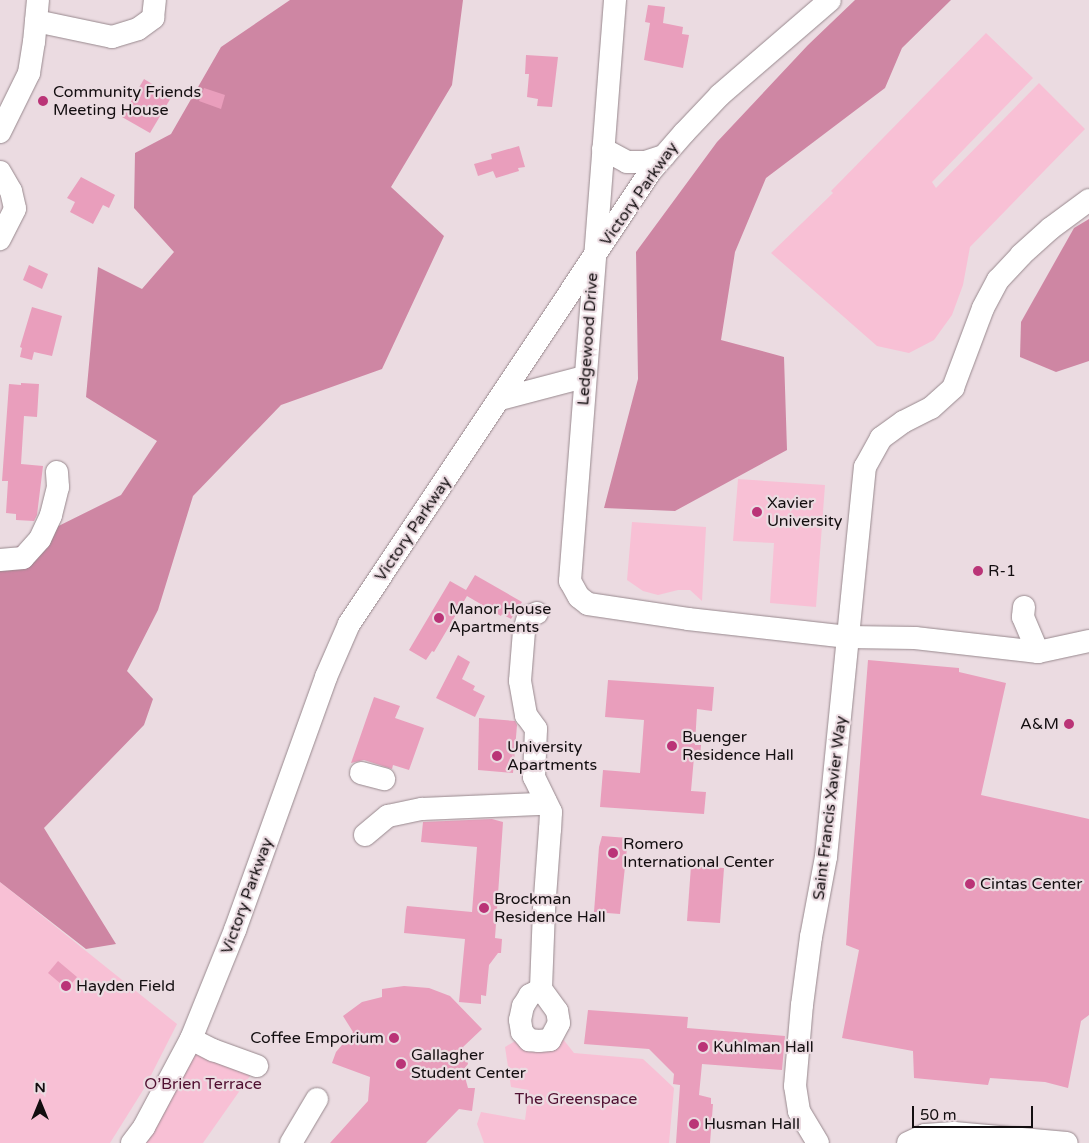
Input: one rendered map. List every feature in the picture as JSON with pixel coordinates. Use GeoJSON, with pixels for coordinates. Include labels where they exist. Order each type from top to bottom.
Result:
{"type":"FeatureCollection","features":[{"type":"Feature","properties":{"kind":"street"},"geometry":{"type":"LineString","coordinates":[[0,132],[29,73],[37,11],[112,38],[138,29],[153,18],[155,0]]}},
{"type":"Feature","properties":{"kind":"street","name":"Ledgewood Drive"},"geometry":{"type":"LineString","coordinates":[[615,0],[584,377],[570,581],[573,588],[588,604],[688,619],[848,637]]}},
{"type":"Feature","properties":{"kind":"street","name":"Victory Parkway"},"geometry":{"type":"LineString","coordinates":[[132,1143],[144,1127],[191,1039],[235,930],[326,677],[349,624],[594,260],[620,215],[664,156],[720,95],[830,0]]}},
{"type":"Feature","properties":{"kind":"street"},"geometry":{"type":"LineString","coordinates":[[603,150],[627,162],[645,162],[664,156]]}},
{"type":"Feature","properties":{"kind":"street"},"geometry":{"type":"LineString","coordinates":[[0,172],[11,191],[15,209],[0,239]]}},
{"type":"Feature","properties":{"kind":"street","name":"Saint Francis Xavier Way"},"geometry":{"type":"LineString","coordinates":[[818,1143],[799,1111],[795,1086],[802,1005],[811,937],[825,870],[865,467],[881,438],[903,422],[931,408],[953,388],[983,308],[998,280],[1039,239],[1089,200]]}},
{"type":"Feature","properties":{"kind":"street"},"geometry":{"type":"LineString","coordinates":[[500,399],[584,377]]}},
{"type":"Feature","properties":{"kind":"street"},"geometry":{"type":"LineString","coordinates":[[0,560],[23,558],[40,539],[51,515],[58,487],[57,472]]}},
{"type":"Feature","properties":{"kind":"street"},"geometry":{"type":"LineString","coordinates":[[1024,607],[1023,617],[1038,652]]}},
{"type":"Feature","properties":{"kind":"street"},"geometry":{"type":"LineString","coordinates":[[538,613],[528,617],[524,631],[520,681],[526,715],[536,729],[534,777],[551,812],[541,990]]}},
{"type":"Feature","properties":{"kind":"street"},"geometry":{"type":"LineString","coordinates":[[848,637],[915,638],[1038,652],[1089,641]]}},
{"type":"Feature","properties":{"kind":"street"},"geometry":{"type":"LineString","coordinates":[[361,773],[384,779]]}},
{"type":"Feature","properties":{"kind":"street"},"geometry":{"type":"LineString","coordinates":[[365,835],[388,816],[422,809],[538,804],[545,801]]}},
{"type":"Feature","properties":{"kind":"street"},"geometry":{"type":"LineString","coordinates":[[191,1039],[213,1050],[258,1066]]}},
{"type":"Feature","properties":{"kind":"street"},"geometry":{"type":"LineString","coordinates":[[291,1143],[316,1099]]}},
{"type":"Feature","properties":{"kind":"street"},"geometry":{"type":"LineString","coordinates":[[908,1143],[925,1135],[954,1132],[1067,1143]]}},
{"type":"Feature","properties":{"kind":"green space"},"geometry":{"type":"Polygon","coordinates":[[[986,33],[1033,78],[932,182],[936,188],[1039,83],[1085,129],[970,247],[963,285],[952,315],[934,340],[909,353],[877,346],[771,253],[833,193],[831,191],[986,33]]]}},
{"type":"Feature","properties":{"kind":"green space"},"geometry":{"type":"Polygon","coordinates":[[[738,479],[825,485],[816,607],[770,603],[774,543],[733,541],[738,479]]]}},
{"type":"Feature","properties":{"kind":"green space"},"geometry":{"type":"Polygon","coordinates":[[[632,522],[706,527],[702,601],[690,590],[678,590],[658,595],[643,591],[627,580],[632,522]]]}},
{"type":"Feature","properties":{"kind":"green space","name":"Hayden Field"},"geometry":{"type":"Polygon","coordinates":[[[0,882],[177,1024],[145,1087],[110,1143],[0,1143],[0,882]]]}},
{"type":"Feature","properties":{"kind":"green space","name":"The Greenspace"},"geometry":{"type":"Polygon","coordinates":[[[559,1034],[574,1053],[643,1059],[674,1088],[669,1143],[484,1143],[477,1124],[481,1112],[525,1120],[529,1090],[511,1087],[505,1047],[517,1040],[559,1034]]]}},
{"type":"Feature","properties":{"kind":"green space","name":"O’Brien Terrace"},"geometry":{"type":"Polygon","coordinates":[[[191,1039],[257,1066],[203,1143],[126,1143],[191,1039]]]}},
{"type":"Feature","properties":{"kind":"shaded area"},"geometry":{"type":"Polygon","coordinates":[[[290,0],[463,0],[452,85],[391,187],[444,236],[382,369],[281,405],[193,496],[158,610],[127,671],[153,699],[144,725],[44,828],[116,944],[86,949],[0,882],[0,555],[121,495],[157,441],[86,397],[98,267],[142,289],[174,252],[134,208],[135,153],[171,134],[221,47],[290,0]]]}},
{"type":"Feature","properties":{"kind":"shaded area"},"geometry":{"type":"Polygon","coordinates":[[[855,0],[951,0],[902,48],[885,88],[766,178],[735,252],[721,340],[784,357],[787,450],[675,511],[604,508],[638,379],[636,252],[717,142],[808,45],[855,0]]]}},
{"type":"Feature","properties":{"kind":"shaded area"},"geometry":{"type":"Polygon","coordinates":[[[1089,219],[1089,361],[1056,372],[1020,357],[1021,322],[1074,228],[1089,219]]]}},
{"type":"Feature","properties":{"kind":"building"},"geometry":{"type":"Polygon","coordinates":[[[648,5],[665,7],[663,23],[683,27],[682,34],[689,35],[683,68],[644,60],[650,23],[645,22],[648,5]]]}},
{"type":"Feature","properties":{"kind":"building"},"geometry":{"type":"Polygon","coordinates":[[[526,55],[558,57],[552,107],[537,106],[538,99],[527,97],[529,74],[525,74],[526,55]]]}},
{"type":"Feature","properties":{"kind":"building"},"geometry":{"type":"Polygon","coordinates":[[[144,79],[172,96],[150,133],[122,117],[144,79]]]}},
{"type":"Feature","properties":{"kind":"building"},"geometry":{"type":"Polygon","coordinates":[[[204,88],[225,95],[221,109],[199,101],[204,88]]]}},
{"type":"Feature","properties":{"kind":"building"},"geometry":{"type":"Polygon","coordinates":[[[519,146],[525,167],[518,168],[519,171],[496,178],[493,171],[478,176],[474,164],[492,159],[491,154],[519,146]]]}},
{"type":"Feature","properties":{"kind":"building"},"geometry":{"type":"Polygon","coordinates":[[[81,177],[115,195],[109,208],[103,205],[93,224],[70,212],[75,202],[67,198],[81,177]]]}},
{"type":"Feature","properties":{"kind":"building"},"geometry":{"type":"Polygon","coordinates":[[[29,265],[48,274],[42,289],[23,280],[29,265]]]}},
{"type":"Feature","properties":{"kind":"building"},"geometry":{"type":"Polygon","coordinates":[[[32,307],[62,316],[52,356],[34,352],[32,360],[20,357],[22,348],[20,347],[32,307]]]}},
{"type":"Feature","properties":{"kind":"building"},"geometry":{"type":"Polygon","coordinates":[[[21,383],[39,384],[37,417],[24,416],[21,464],[43,466],[37,515],[34,521],[16,520],[16,514],[6,513],[8,481],[2,481],[9,384],[21,385],[21,383]]]}},
{"type":"Feature","properties":{"kind":"building","name":"Manor House Apartments"},"geometry":{"type":"Polygon","coordinates":[[[475,575],[522,602],[511,619],[502,614],[501,616],[467,596],[434,652],[432,651],[426,660],[409,650],[450,581],[466,590],[475,575]]]}},
{"type":"Feature","properties":{"kind":"building"},"geometry":{"type":"Polygon","coordinates":[[[458,655],[470,662],[462,679],[475,686],[473,690],[485,696],[475,717],[436,698],[458,655]]]}},
{"type":"Feature","properties":{"kind":"building","name":"Cintas Center"},"geometry":{"type":"Polygon","coordinates":[[[868,660],[959,668],[959,672],[1006,683],[981,795],[1089,819],[1089,1015],[1081,1021],[1068,1088],[1045,1082],[990,1078],[988,1085],[914,1078],[913,1051],[842,1038],[859,950],[846,945],[868,660]]]}},
{"type":"Feature","properties":{"kind":"building","name":"Buenger Residence Hall"},"geometry":{"type":"Polygon","coordinates":[[[608,680],[714,687],[712,711],[697,709],[695,745],[701,745],[700,758],[694,757],[691,791],[706,792],[704,814],[600,807],[603,770],[640,773],[644,720],[605,717],[608,680]]]}},
{"type":"Feature","properties":{"kind":"building"},"geometry":{"type":"Polygon","coordinates":[[[374,697],[400,706],[395,718],[424,728],[409,770],[393,765],[392,769],[364,760],[351,763],[374,697]]]}},
{"type":"Feature","properties":{"kind":"building","name":"University Apartments"},"geometry":{"type":"Polygon","coordinates":[[[479,718],[515,721],[517,725],[513,773],[478,770],[479,718]]]}},
{"type":"Feature","properties":{"kind":"building","name":"Brockman Residence Hall"},"geometry":{"type":"Polygon","coordinates":[[[492,819],[503,822],[495,938],[502,939],[501,953],[498,953],[489,965],[486,996],[481,995],[481,1004],[459,1002],[465,939],[404,933],[406,910],[407,906],[472,912],[477,847],[421,842],[423,822],[492,819]]]}},
{"type":"Feature","properties":{"kind":"building"},"geometry":{"type":"Polygon","coordinates":[[[602,836],[628,838],[620,914],[594,912],[599,847],[602,836]]]}},
{"type":"Feature","properties":{"kind":"building"},"geometry":{"type":"Polygon","coordinates":[[[691,866],[724,868],[720,923],[687,921],[691,866]]]}},
{"type":"Feature","properties":{"kind":"building"},"geometry":{"type":"Polygon","coordinates":[[[58,961],[77,977],[67,989],[48,973],[58,961]]]}},
{"type":"Feature","properties":{"kind":"building","name":"Gallagher Student Center"},"geometry":{"type":"Polygon","coordinates":[[[404,986],[429,988],[450,996],[482,1029],[463,1047],[468,1064],[463,1070],[468,1088],[475,1088],[472,1111],[459,1109],[426,1143],[330,1143],[368,1101],[370,1077],[332,1063],[336,1052],[353,1032],[343,1016],[362,1002],[382,997],[382,989],[404,986]]]}},
{"type":"Feature","properties":{"kind":"building","name":"Kuhlman Hall"},"geometry":{"type":"Polygon","coordinates":[[[588,1010],[688,1017],[687,1028],[785,1036],[782,1070],[702,1064],[699,1095],[711,1098],[711,1104],[713,1104],[710,1143],[676,1143],[680,1085],[673,1084],[674,1074],[649,1049],[584,1044],[588,1010]]]}},
{"type":"Feature","properties":{"kind":"place","name":"Community Friends Meeting House"},"geometry":{"type":"Point","coordinates":[43,101]}},
{"type":"Feature","properties":{"kind":"place","name":"Xavier University"},"geometry":{"type":"Point","coordinates":[757,512]}},
{"type":"Feature","properties":{"kind":"place","name":"R-1"},"geometry":{"type":"Point","coordinates":[978,571]}},
{"type":"Feature","properties":{"kind":"place","name":"Manor House Apartments"},"geometry":{"type":"Point","coordinates":[439,618]}},
{"type":"Feature","properties":{"kind":"place","name":"A&M"},"geometry":{"type":"Point","coordinates":[1069,724]}},
{"type":"Feature","properties":{"kind":"place","name":"Buenger Residence Hall"},"geometry":{"type":"Point","coordinates":[672,746]}},
{"type":"Feature","properties":{"kind":"place","name":"University Apartments"},"geometry":{"type":"Point","coordinates":[497,756]}},
{"type":"Feature","properties":{"kind":"place","name":"Romero International Center"},"geometry":{"type":"Point","coordinates":[613,853]}},
{"type":"Feature","properties":{"kind":"place","name":"Cintas Center"},"geometry":{"type":"Point","coordinates":[970,884]}},
{"type":"Feature","properties":{"kind":"place","name":"Brockman Residence Hall"},"geometry":{"type":"Point","coordinates":[484,908]}},
{"type":"Feature","properties":{"kind":"place","name":"Hayden Field"},"geometry":{"type":"Point","coordinates":[66,986]}},
{"type":"Feature","properties":{"kind":"place","name":"Coffee Emporium"},"geometry":{"type":"Point","coordinates":[394,1038]}},
{"type":"Feature","properties":{"kind":"place","name":"Kuhlman Hall"},"geometry":{"type":"Point","coordinates":[703,1047]}},
{"type":"Feature","properties":{"kind":"place","name":"Gallagher Student Center"},"geometry":{"type":"Point","coordinates":[401,1064]}},
{"type":"Feature","properties":{"kind":"place","name":"Husman Hall"},"geometry":{"type":"Point","coordinates":[694,1124]}}]}
